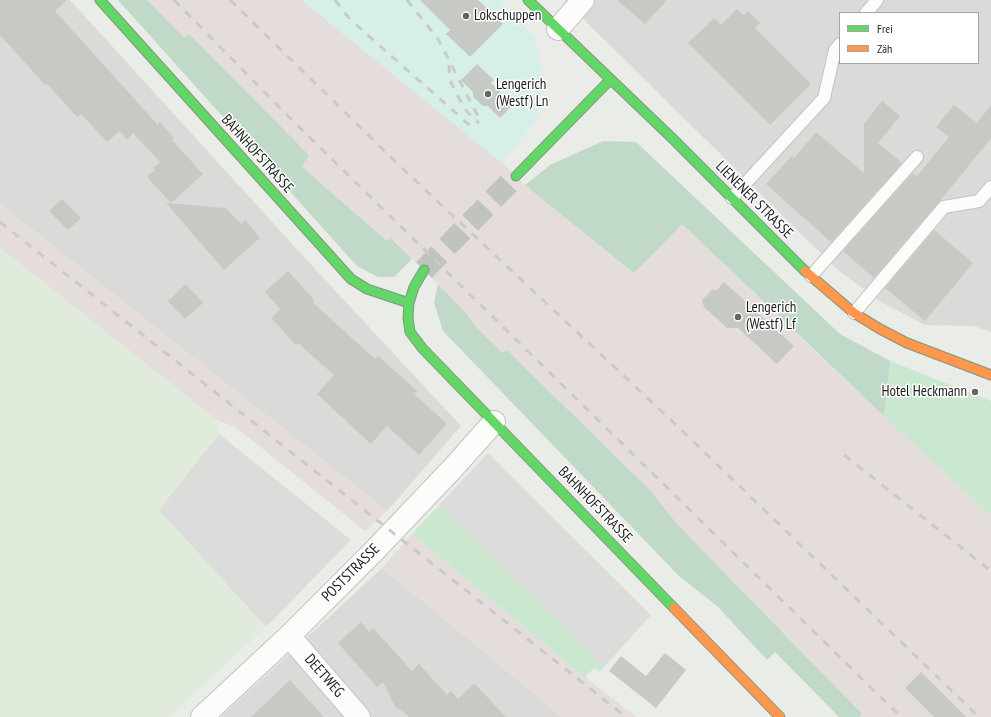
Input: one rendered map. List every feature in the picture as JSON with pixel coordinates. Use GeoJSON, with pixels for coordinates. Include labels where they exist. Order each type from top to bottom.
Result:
{"type":"FeatureCollection","features":[{"type":"Feature","properties":{"kind":"street","name":"BAHNHOFSTRASSE"},"geometry":{"type":"LineString","coordinates":[[100,0],[351,280],[367,288],[409,304]]}},
{"type":"Feature","properties":{"kind":"street","name":"LIENENER STRASSE"},"geometry":{"type":"LineString","coordinates":[[528,0],[811,276],[854,313],[880,330],[907,343],[991,375]]}},
{"type":"Feature","properties":{"kind":"street"},"geometry":{"type":"LineString","coordinates":[[558,29],[583,0]]}},
{"type":"Feature","properties":{"kind":"street"},"geometry":{"type":"LineString","coordinates":[[516,176],[610,80]]}},
{"type":"Feature","properties":{"kind":"street","name":"BAHNHOFSTRASSE"},"geometry":{"type":"LineString","coordinates":[[424,270],[414,287],[409,304],[408,318],[410,332],[423,349],[780,717]]}},
{"type":"Feature","properties":{"kind":"street","name":"POSTSTRASSE"},"geometry":{"type":"LineString","coordinates":[[202,717],[289,636],[379,546],[494,422]]}},
{"type":"Feature","properties":{"kind":"street","name":"DEETWEG"},"geometry":{"type":"LineString","coordinates":[[289,636],[359,717]]}},
{"type":"Feature","properties":{"kind":"lane"},"geometry":{"type":"LineString","coordinates":[[867,12],[877,0]]}},
{"type":"Feature","properties":{"kind":"lane"},"geometry":{"type":"LineString","coordinates":[[732,198],[824,98],[835,50],[839,45]]}},
{"type":"Feature","properties":{"kind":"lane"},"geometry":{"type":"LineString","coordinates":[[811,276],[917,157]]}},
{"type":"Feature","properties":{"kind":"lane"},"geometry":{"type":"LineString","coordinates":[[854,313],[944,208],[979,201],[991,188]]}},
{"type":"Feature","properties":{"kind":"shaded area"},"geometry":{"type":"Polygon","coordinates":[[[0,0],[70,0],[315,269],[461,426],[387,511],[0,204],[0,0]]]}},
{"type":"Feature","properties":{"kind":"shaded area"},"geometry":{"type":"Polygon","coordinates":[[[147,0],[302,0],[502,163],[525,185],[682,224],[804,341],[991,516],[991,717],[860,717],[862,714],[677,524],[651,491],[507,350],[503,353],[477,328],[464,311],[392,238],[387,241],[302,167],[309,155],[189,34],[184,39],[147,0]]]}},
{"type":"Feature","properties":{"kind":"shaded area"},"geometry":{"type":"Polygon","coordinates":[[[302,0],[499,0],[535,37],[544,84],[536,120],[502,163],[302,0]]]}},
{"type":"Feature","properties":{"kind":"shaded area"},"geometry":{"type":"Polygon","coordinates":[[[564,0],[991,0],[991,332],[974,326],[925,325],[881,302],[837,269],[564,0]]]}},
{"type":"Feature","properties":{"kind":"shaded area"},"geometry":{"type":"Polygon","coordinates":[[[0,204],[387,511],[365,531],[234,426],[218,421],[0,248],[0,204]]]}},
{"type":"Feature","properties":{"kind":"shaded area"},"geometry":{"type":"Polygon","coordinates":[[[219,434],[351,540],[266,627],[159,510],[219,434]]]}},
{"type":"Feature","properties":{"kind":"shaded area"},"geometry":{"type":"Polygon","coordinates":[[[488,453],[651,615],[604,667],[439,505],[488,453]]]}},
{"type":"Feature","properties":{"kind":"shaded area"},"geometry":{"type":"Polygon","coordinates":[[[412,534],[585,677],[636,717],[562,717],[382,568],[412,534]]]}},
{"type":"Feature","properties":{"kind":"shaded area"},"geometry":{"type":"Polygon","coordinates":[[[382,568],[510,673],[562,717],[221,717],[382,568]]]}},
{"type":"Feature","properties":{"kind":"green space"},"geometry":{"type":"Polygon","coordinates":[[[118,0],[147,0],[184,38],[189,34],[309,155],[302,167],[387,241],[391,238],[412,259],[394,277],[378,277],[357,266],[118,0]]]}},
{"type":"Feature","properties":{"kind":"green space"},"geometry":{"type":"Polygon","coordinates":[[[603,141],[636,142],[840,334],[890,361],[884,416],[682,224],[634,273],[525,185],[550,165],[603,141]]]}},
{"type":"Feature","properties":{"kind":"green space"},"geometry":{"type":"Polygon","coordinates":[[[0,248],[218,421],[219,434],[160,510],[266,627],[169,717],[0,717],[0,248]]]}},
{"type":"Feature","properties":{"kind":"green space"},"geometry":{"type":"Polygon","coordinates":[[[438,284],[464,311],[477,328],[503,353],[507,350],[651,491],[677,524],[862,714],[860,717],[839,717],[775,652],[767,660],[717,606],[678,575],[443,331],[434,302],[438,284]]]}},
{"type":"Feature","properties":{"kind":"green space"},"geometry":{"type":"Polygon","coordinates":[[[890,361],[991,401],[991,516],[884,416],[890,361]]]}},
{"type":"Feature","properties":{"kind":"green space"},"geometry":{"type":"Polygon","coordinates":[[[439,505],[604,667],[599,672],[594,668],[585,677],[412,534],[439,505]]]}},
{"type":"Feature","properties":{"kind":"building"},"geometry":{"type":"Polygon","coordinates":[[[0,0],[67,0],[55,11],[158,125],[160,122],[174,138],[172,140],[203,174],[171,203],[147,177],[155,170],[153,168],[160,162],[133,133],[127,139],[120,131],[107,142],[81,114],[77,117],[47,84],[45,85],[0,35],[0,0]]]}},
{"type":"Feature","properties":{"kind":"building","name":"Lokschuppen"},"geometry":{"type":"Polygon","coordinates":[[[420,0],[478,0],[503,24],[470,57],[446,34],[450,30],[420,0]]]}},
{"type":"Feature","properties":{"kind":"building"},"geometry":{"type":"Polygon","coordinates":[[[617,0],[667,0],[645,24],[617,0]]]}},
{"type":"Feature","properties":{"kind":"building"},"geometry":{"type":"Polygon","coordinates":[[[737,9],[743,15],[748,11],[760,23],[755,28],[811,84],[770,125],[688,43],[714,18],[721,25],[737,9]]]}},
{"type":"Feature","properties":{"kind":"building","name":"Lengerich (Westf) Ln"},"geometry":{"type":"Polygon","coordinates":[[[477,64],[494,80],[491,83],[513,105],[500,118],[488,106],[483,106],[473,97],[473,92],[461,80],[477,64]]]}},
{"type":"Feature","properties":{"kind":"building"},"geometry":{"type":"Polygon","coordinates":[[[882,101],[900,116],[878,143],[902,163],[831,242],[766,184],[792,156],[794,158],[816,132],[864,173],[864,124],[882,101]]]}},
{"type":"Feature","properties":{"kind":"building"},"geometry":{"type":"Polygon","coordinates":[[[954,105],[977,123],[991,105],[991,138],[940,201],[874,278],[843,251],[913,173],[917,176],[949,137],[936,127],[954,105]]]}},
{"type":"Feature","properties":{"kind":"building"},"geometry":{"type":"Polygon","coordinates":[[[62,199],[81,218],[68,230],[49,211],[62,199]]]}},
{"type":"Feature","properties":{"kind":"building"},"geometry":{"type":"Polygon","coordinates":[[[166,203],[226,208],[241,224],[245,220],[260,238],[224,270],[166,203]]]}},
{"type":"Feature","properties":{"kind":"building"},"geometry":{"type":"Polygon","coordinates":[[[934,230],[973,263],[925,321],[885,288],[934,230]]]}},
{"type":"Feature","properties":{"kind":"building"},"geometry":{"type":"Polygon","coordinates":[[[288,271],[314,300],[312,302],[375,359],[378,356],[417,391],[414,394],[447,424],[419,455],[387,426],[371,444],[317,394],[334,375],[298,343],[296,345],[271,318],[280,309],[265,292],[288,271]]]}},
{"type":"Feature","properties":{"kind":"building","name":"Lengerich (Westf) Lf"},"geometry":{"type":"Polygon","coordinates":[[[724,282],[794,346],[777,364],[738,328],[727,328],[704,307],[702,300],[713,289],[716,291],[724,282]]]}},
{"type":"Feature","properties":{"kind":"building"},"geometry":{"type":"Polygon","coordinates":[[[186,284],[203,303],[185,319],[168,301],[186,284]]]}},
{"type":"Feature","properties":{"kind":"building"},"geometry":{"type":"Polygon","coordinates":[[[361,622],[369,632],[373,628],[412,671],[419,664],[447,695],[451,691],[458,699],[474,683],[506,717],[409,717],[395,707],[383,682],[377,687],[338,643],[361,622]]]}},
{"type":"Feature","properties":{"kind":"building"},"geometry":{"type":"Polygon","coordinates":[[[665,653],[686,670],[656,708],[609,671],[621,656],[646,676],[665,653]]]}},
{"type":"Feature","properties":{"kind":"building"},"geometry":{"type":"Polygon","coordinates":[[[921,672],[966,717],[934,717],[905,688],[921,672]]]}},
{"type":"Feature","properties":{"kind":"building"},"geometry":{"type":"Polygon","coordinates":[[[290,680],[324,717],[251,717],[290,680]]]}},
{"type":"Feature","properties":{"kind":"tunnel"},"geometry":{"type":"LineString","coordinates":[[424,270],[516,176]]}},
{"type":"Feature","properties":{"kind":"railway"},"geometry":{"type":"LineString","coordinates":[[174,0],[288,116],[901,717]]}},
{"type":"Feature","properties":{"kind":"railway"},"geometry":{"type":"LineString","coordinates":[[230,0],[403,169],[673,422],[979,717]]}},
{"type":"Feature","properties":{"kind":"railway"},"geometry":{"type":"LineString","coordinates":[[335,0],[348,17],[475,130]]}},
{"type":"Feature","properties":{"kind":"railway"},"geometry":{"type":"LineString","coordinates":[[407,0],[438,39],[481,122]]}},
{"type":"Feature","properties":{"kind":"railway"},"geometry":{"type":"LineString","coordinates":[[426,0],[452,26]]}},
{"type":"Feature","properties":{"kind":"railway"},"geometry":{"type":"LineString","coordinates":[[436,0],[457,20]]}},
{"type":"Feature","properties":{"kind":"railway"},"geometry":{"type":"LineString","coordinates":[[446,0],[481,33]]}},
{"type":"Feature","properties":{"kind":"railway"},"geometry":{"type":"LineString","coordinates":[[456,0],[485,28]]}},
{"type":"Feature","properties":{"kind":"railway"},"geometry":{"type":"LineString","coordinates":[[465,0],[490,24]]}},
{"type":"Feature","properties":{"kind":"railway"},"geometry":{"type":"LineString","coordinates":[[449,65],[450,80],[454,89],[465,109],[479,123]]}},
{"type":"Feature","properties":{"kind":"railway"},"geometry":{"type":"LineString","coordinates":[[0,222],[626,717]]}},
{"type":"Feature","properties":{"kind":"railway"},"geometry":{"type":"LineString","coordinates":[[844,455],[991,571]]}},
{"type":"Feature","properties":{"kind":"traffic: fast"},"geometry":{"type":"LineString","coordinates":[[100,0],[351,279],[367,289],[409,303]]}},
{"type":"Feature","properties":{"kind":"traffic: fast"},"geometry":{"type":"LineString","coordinates":[[528,0],[673,139],[805,271]]}},
{"type":"Feature","properties":{"kind":"traffic: fast"},"geometry":{"type":"LineString","coordinates":[[516,176],[610,80]]}},
{"type":"Feature","properties":{"kind":"traffic: fast"},"geometry":{"type":"LineString","coordinates":[[424,270],[414,287],[409,303],[408,318],[410,332],[423,349],[674,608]]}},
{"type":"Feature","properties":{"kind":"traffic: slow"},"geometry":{"type":"LineString","coordinates":[[805,271],[854,313],[880,329],[907,343],[991,375]]}},
{"type":"Feature","properties":{"kind":"traffic: slow"},"geometry":{"type":"LineString","coordinates":[[674,608],[780,717]]}},
{"type":"Feature","properties":{"kind":"place","name":"Lokschuppen"},"geometry":{"type":"Point","coordinates":[466,16]}},
{"type":"Feature","properties":{"kind":"place","name":"Lengerich (Westf) Ln"},"geometry":{"type":"Point","coordinates":[488,94]}},
{"type":"Feature","properties":{"kind":"place","name":"Lengerich (Westf) Lf"},"geometry":{"type":"Point","coordinates":[738,317]}},
{"type":"Feature","properties":{"kind":"place","name":"Hotel Heckmann"},"geometry":{"type":"Point","coordinates":[975,392]}}]}
